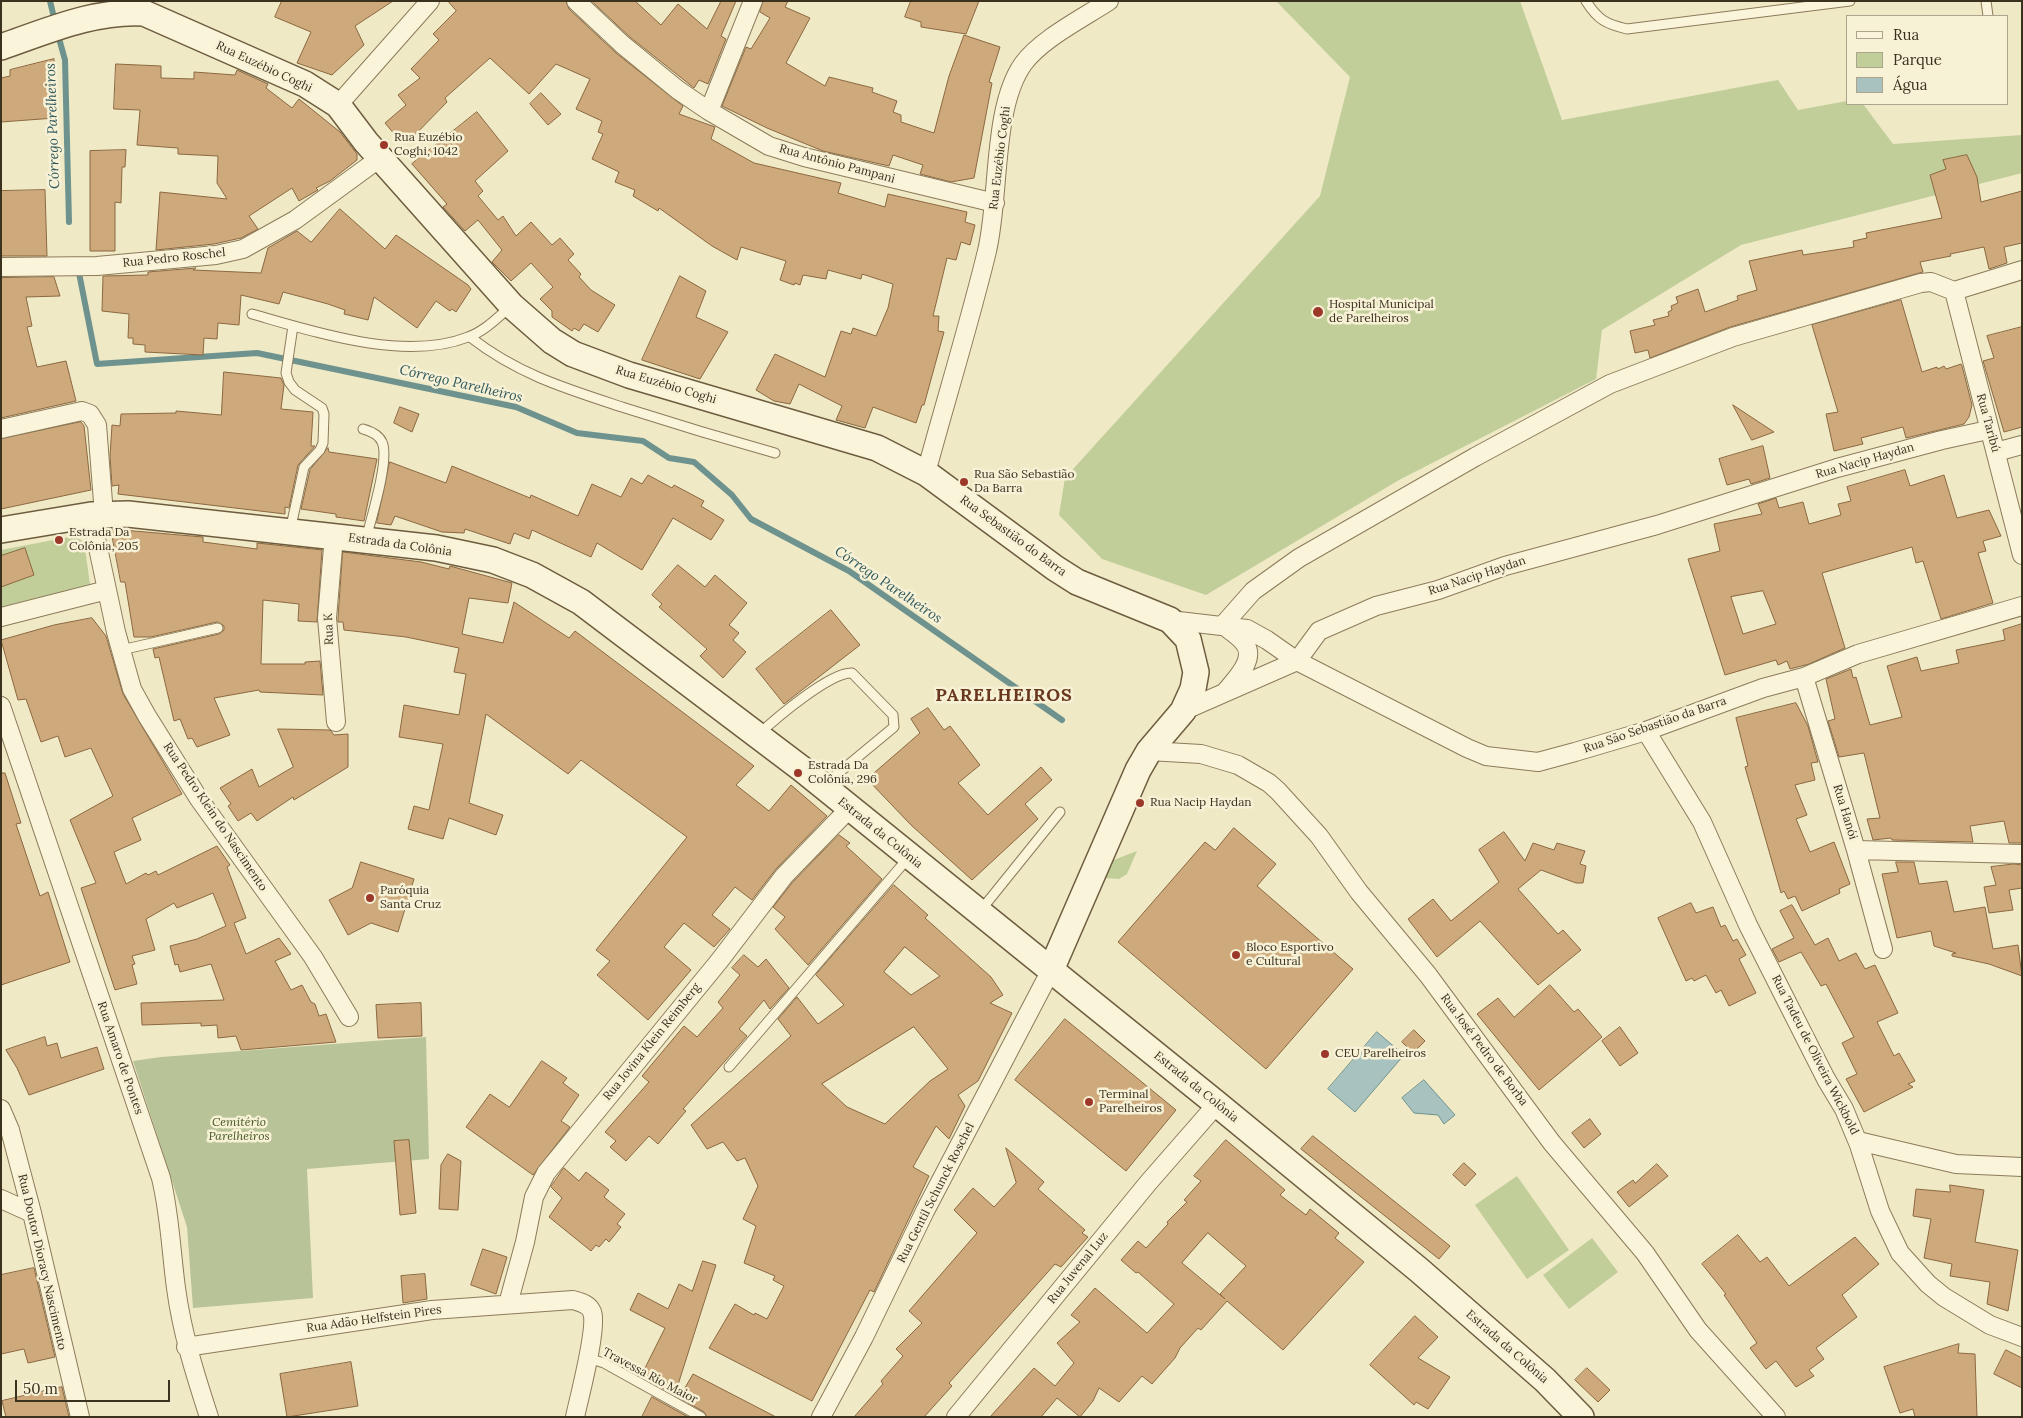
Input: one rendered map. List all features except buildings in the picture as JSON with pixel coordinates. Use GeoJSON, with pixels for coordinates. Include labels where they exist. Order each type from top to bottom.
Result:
{"type":"FeatureCollection","features":[{"type":"Feature","properties":{"kind":"main road","name":"Rua Euzébio Coghi"},"geometry":{"type":"LineString","coordinates":[[1,47],[71,23],[142,7],[305,84],[338,106],[380,158],[512,306],[552,341],[595,363],[877,448],[926,473]]}},
{"type":"Feature","properties":{"kind":"main road","name":"Rua Sebastião do Barra"},"geometry":{"type":"LineString","coordinates":[[926,473],[1055,568],[1077,582],[1170,620]]}},
{"type":"Feature","properties":{"kind":"main road","name":"Estrada da Colônia"},"geometry":{"type":"LineString","coordinates":[[1,530],[98,515],[172,518],[366,539],[436,548],[493,560],[532,575],[581,602],[758,735],[1051,970],[1209,1112],[1419,1270],[1545,1380],[1581,1417]]}},
{"type":"Feature","properties":{"kind":"main road"},"geometry":{"type":"LineString","coordinates":[[1051,970],[1126,794],[1150,750],[1183,711],[1193,689],[1196,672],[1188,639],[1170,620]]}},
{"type":"Feature","properties":{"kind":"street"},"geometry":{"type":"LineString","coordinates":[[338,106],[430,1]]}},
{"type":"Feature","properties":{"kind":"street","name":"Rua Antônio Pampani"},"geometry":{"type":"LineString","coordinates":[[576,1],[623,45],[708,111],[769,146],[804,157],[995,203]]}},
{"type":"Feature","properties":{"kind":"street"},"geometry":{"type":"LineString","coordinates":[[708,111],[753,1]]}},
{"type":"Feature","properties":{"kind":"street","name":"Rua Euzébio Coghi"},"geometry":{"type":"LineString","coordinates":[[926,473],[987,250],[995,203],[1003,117],[1010,89],[1024,62],[1045,43],[1108,1]]}},
{"type":"Feature","properties":{"kind":"street","name":"Rua Pedro Roschel"},"geometry":{"type":"LineString","coordinates":[[1,267],[96,266],[216,256],[243,249],[295,220],[380,158]]}},
{"type":"Feature","properties":{"kind":"street"},"geometry":{"type":"LineString","coordinates":[[1226,690],[1242,672],[1248,656],[1246,644],[1223,625],[1253,591],[1299,558],[1475,457],[1610,384],[1733,337],[1899,288],[1931,282],[1954,291],[2022,270]]}},
{"type":"Feature","properties":{"kind":"street","name":"Rua Taribú"},"geometry":{"type":"LineString","coordinates":[[1954,291],[1988,430],[1996,452],[2022,555]]}},
{"type":"Feature","properties":{"kind":"street","name":"Rua Pedro Klein do Nascimento"},"geometry":{"type":"LineString","coordinates":[[1,429],[82,411],[90,414],[97,425],[98,515],[107,590],[132,689],[199,799],[312,957],[349,1017]]}},
{"type":"Feature","properties":{"kind":"street","name":"Rua Nacip Haydan"},"geometry":{"type":"LineString","coordinates":[[1297,661],[1319,631],[1376,606],[1438,590],[1523,561],[1657,525],[1837,468],[1942,440],[1988,430]]}},
{"type":"Feature","properties":{"kind":"street"},"geometry":{"type":"LineString","coordinates":[[1996,452],[2022,445]]}},
{"type":"Feature","properties":{"kind":"street","name":"Rua K"},"geometry":{"type":"LineString","coordinates":[[334,536],[327,618],[336,722]]}},
{"type":"Feature","properties":{"kind":"street"},"geometry":{"type":"LineString","coordinates":[[1,617],[107,590]]}},
{"type":"Feature","properties":{"kind":"street","name":"Rua São Sebastião da Barra"},"geometry":{"type":"LineString","coordinates":[[1297,661],[1435,733],[1486,756],[1538,762],[1646,731],[1763,688],[1804,676],[1858,654],[2022,606]]}},
{"type":"Feature","properties":{"kind":"street","name":"Rua Sebastião do Barra"},"geometry":{"type":"LineString","coordinates":[[1170,620],[1247,629],[1267,640],[1297,661]]}},
{"type":"Feature","properties":{"kind":"street"},"geometry":{"type":"LineString","coordinates":[[1183,711],[1226,690],[1297,661]]}},
{"type":"Feature","properties":{"kind":"street","name":"Rua Hanói"},"geometry":{"type":"LineString","coordinates":[[1804,676],[1856,850],[1883,949]]}},
{"type":"Feature","properties":{"kind":"street","name":"Rua Amaro de Pontes"},"geometry":{"type":"LineString","coordinates":[[1,706],[161,1178],[169,1208],[176,1287],[186,1348],[209,1417]]}},
{"type":"Feature","properties":{"kind":"street","name":"Rua Tadeu de Oliveira Wickbold"},"geometry":{"type":"LineString","coordinates":[[1646,731],[1702,822],[1743,915],[1858,1141],[1872,1192],[1890,1236],[1900,1253],[1928,1284],[1944,1297],[1969,1314],[2022,1337]]}},
{"type":"Feature","properties":{"kind":"street","name":"Rua José Pedro de Borba"},"geometry":{"type":"LineString","coordinates":[[1150,750],[1201,754],[1238,765],[1269,782],[1278,791],[1319,836],[1360,892],[1428,976],[1552,1143],[1645,1253],[1698,1330],[1776,1417]]}},
{"type":"Feature","properties":{"kind":"street","name":"Rua Jovina Klein Reimberg"},"geometry":{"type":"LineString","coordinates":[[508,1304],[525,1242],[534,1197],[546,1173],[720,960],[784,876],[849,809]]}},
{"type":"Feature","properties":{"kind":"street"},"geometry":{"type":"LineString","coordinates":[[1856,850],[2022,854]]}},
{"type":"Feature","properties":{"kind":"street","name":"Rua Gentil Schunck Roschel"},"geometry":{"type":"LineString","coordinates":[[821,1417],[864,1337],[925,1211],[1051,970]]}},
{"type":"Feature","properties":{"kind":"street","name":"Rua Doutor Dioracy Nascimento"},"geometry":{"type":"LineString","coordinates":[[1,1109],[10,1130],[32,1213],[80,1417]]}},
{"type":"Feature","properties":{"kind":"street","name":"Rua Juvenal Luz"},"geometry":{"type":"LineString","coordinates":[[956,1417],[1148,1183],[1209,1112]]}},
{"type":"Feature","properties":{"kind":"street"},"geometry":{"type":"LineString","coordinates":[[1858,1141],[1956,1164],[2022,1168]]}},
{"type":"Feature","properties":{"kind":"street"},"geometry":{"type":"LineString","coordinates":[[1,1199],[32,1213]]}},
{"type":"Feature","properties":{"kind":"street","name":"Rua Adão Helfstein Pires"},"geometry":{"type":"LineString","coordinates":[[186,1348],[432,1310],[563,1300],[582,1303],[591,1310],[593,1317],[588,1358]]}},
{"type":"Feature","properties":{"kind":"street"},"geometry":{"type":"LineString","coordinates":[[575,1417],[588,1358]]}},
{"type":"Feature","properties":{"kind":"lane"},"geometry":{"type":"LineString","coordinates":[[1586,1],[1593,12],[1607,24],[1627,29],[1850,1]]}},
{"type":"Feature","properties":{"kind":"lane"},"geometry":{"type":"LineString","coordinates":[[1986,1],[1988,15]]}},
{"type":"Feature","properties":{"kind":"lane"},"geometry":{"type":"LineString","coordinates":[[252,314],[340,337],[408,348],[438,346],[470,337],[488,326],[512,306]]}},
{"type":"Feature","properties":{"kind":"lane"},"geometry":{"type":"LineString","coordinates":[[290,531],[304,467],[320,450],[323,443],[324,414],[316,403],[295,390],[286,373],[293,326]]}},
{"type":"Feature","properties":{"kind":"lane"},"geometry":{"type":"LineString","coordinates":[[470,337],[513,366],[548,384],[696,431],[775,453]]}},
{"type":"Feature","properties":{"kind":"lane"},"geometry":{"type":"LineString","coordinates":[[363,429],[383,442],[385,457],[366,539]]}},
{"type":"Feature","properties":{"kind":"lane"},"geometry":{"type":"LineString","coordinates":[[121,650],[218,628]]}},
{"type":"Feature","properties":{"kind":"lane"},"geometry":{"type":"LineString","coordinates":[[758,735],[781,713],[839,675],[852,673],[857,676],[893,715],[894,727],[822,786]]}},
{"type":"Feature","properties":{"kind":"lane"},"geometry":{"type":"LineString","coordinates":[[979,912],[1060,812]]}},
{"type":"Feature","properties":{"kind":"lane"},"geometry":{"type":"LineString","coordinates":[[729,1067],[909,857]]}},
{"type":"Feature","properties":{"kind":"lane","name":"Travessa Rio Maior"},"geometry":{"type":"LineString","coordinates":[[588,1358],[604,1363],[700,1417]]}},
{"type":"Feature","properties":{"kind":"green space"},"geometry":{"type":"Polygon","coordinates":[[[1276,1],[1520,1],[1562,120],[1778,80],[1798,110],[1846,101],[1846,105],[1864,105],[1893,144],[2022,135],[2022,173],[1741,245],[1602,330],[1596,379],[1399,480],[1206,595],[1102,559],[1059,515],[1065,478],[1320,196],[1350,77],[1276,1]]]}},
{"type":"Feature","properties":{"kind":"green space"},"geometry":{"type":"Polygon","coordinates":[[[76,537],[84,542],[90,584],[1,609],[1,550],[76,537]]]}},
{"type":"Feature","properties":{"kind":"green space"},"geometry":{"type":"Polygon","coordinates":[[[1137,851],[1127,874],[1119,879],[1103,878],[1111,861],[1137,851]]]}},
{"type":"Feature","properties":{"kind":"green space","name":"Cemitério Parelheiros"},"geometry":{"type":"Polygon","coordinates":[[[426,1037],[429,1159],[307,1169],[313,1298],[193,1308],[187,1227],[133,1061],[161,1057],[426,1037]]]}},
{"type":"Feature","properties":{"kind":"green space"},"geometry":{"type":"Polygon","coordinates":[[[1517,1176],[1569,1250],[1527,1279],[1475,1205],[1517,1176]]]}},
{"type":"Feature","properties":{"kind":"green space"},"geometry":{"type":"Polygon","coordinates":[[[1592,1238],[1618,1272],[1569,1309],[1543,1275],[1592,1238]]]}},
{"type":"Feature","properties":{"kind":"water"},"geometry":{"type":"Polygon","coordinates":[[[1377,1032],[1404,1055],[1355,1112],[1328,1089],[1377,1032]]]}},
{"type":"Feature","properties":{"kind":"water"},"geometry":{"type":"Polygon","coordinates":[[[1424,1080],[1455,1115],[1444,1124],[1438,1115],[1414,1113],[1402,1098],[1424,1080]]]}},
{"type":"Feature","properties":{"kind":"waterway","name":"Córrego Parelheiros"},"geometry":{"type":"LineString","coordinates":[[50,1],[55,22]]}},
{"type":"Feature","properties":{"kind":"waterway","name":"Córrego Parelheiros"},"geometry":{"type":"LineString","coordinates":[[57,31],[65,60],[69,222]]}},
{"type":"Feature","properties":{"kind":"waterway","name":"Córrego Parelheiros"},"geometry":{"type":"LineString","coordinates":[[79,273],[97,364],[257,353],[516,407],[577,433],[643,441],[669,458],[694,462],[732,495],[751,519],[849,571],[1062,720]]}},
{"type":"Feature","properties":{"kind":"place","name":"Rua Euzébio Coghi, 1042"},"geometry":{"type":"Point","coordinates":[384,145]}},
{"type":"Feature","properties":{"kind":"place","name":"Hospital Municipal de Parelheiros"},"geometry":{"type":"Point","coordinates":[1318,312]}},
{"type":"Feature","properties":{"kind":"place","name":"Rua São Sebastião Da Barra"},"geometry":{"type":"Point","coordinates":[964,482]}},
{"type":"Feature","properties":{"kind":"place","name":"Estrada Da Colônia, 205"},"geometry":{"type":"Point","coordinates":[59,540]}},
{"type":"Feature","properties":{"kind":"place","name":"Estrada Da Colônia, 296"},"geometry":{"type":"Point","coordinates":[798,773]}},
{"type":"Feature","properties":{"kind":"place","name":"Rua Nacip Haydan"},"geometry":{"type":"Point","coordinates":[1140,803]}},
{"type":"Feature","properties":{"kind":"place","name":"Paróquia Santa Cruz"},"geometry":{"type":"Point","coordinates":[370,898]}},
{"type":"Feature","properties":{"kind":"place","name":"Bloco Esportivo e Cultural"},"geometry":{"type":"Point","coordinates":[1236,955]}},
{"type":"Feature","properties":{"kind":"place","name":"CEU Parelheiros"},"geometry":{"type":"Point","coordinates":[1325,1054]}},
{"type":"Feature","properties":{"kind":"place","name":"Terminal Parelheiros"},"geometry":{"type":"Point","coordinates":[1089,1102]}},
{"type":"Feature","properties":{"kind":"district","name":"PARELHEIROS"},"geometry":{"type":"Point","coordinates":[1004,696]}}]}
